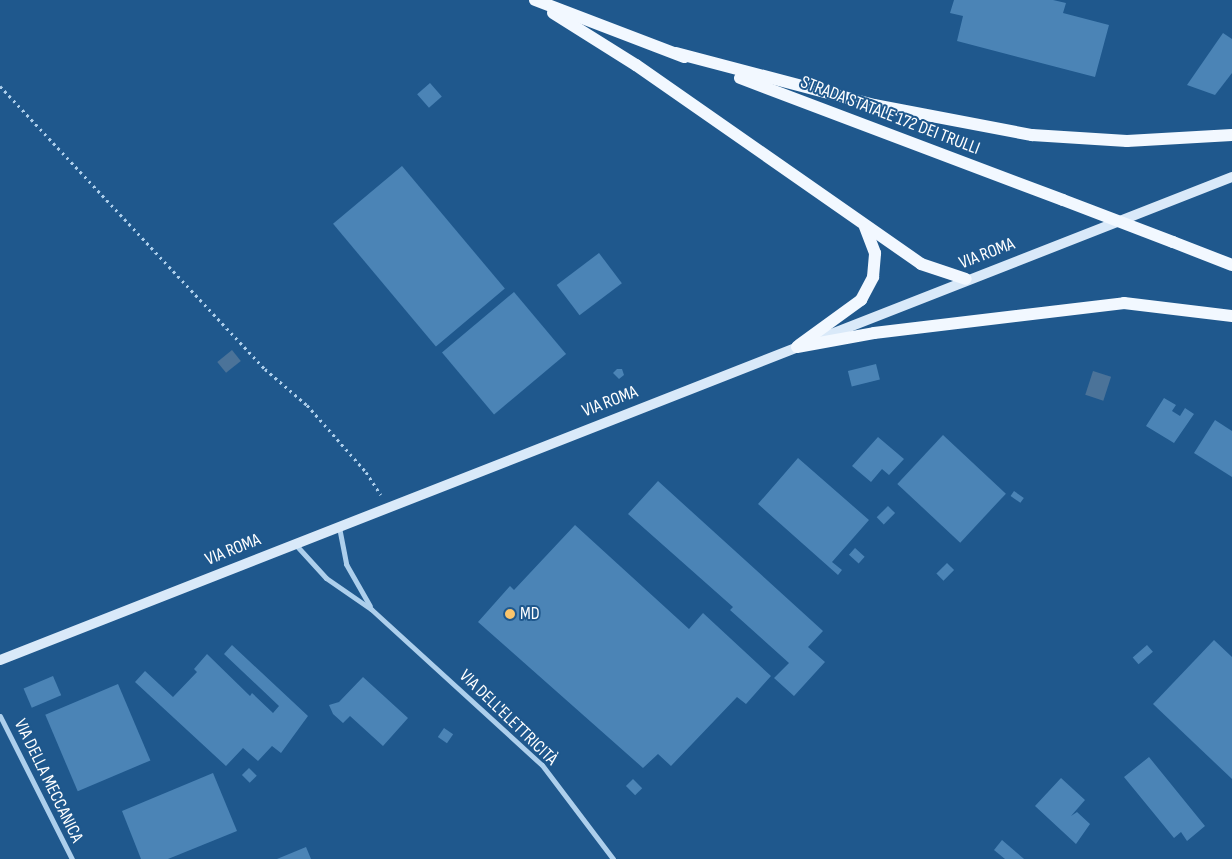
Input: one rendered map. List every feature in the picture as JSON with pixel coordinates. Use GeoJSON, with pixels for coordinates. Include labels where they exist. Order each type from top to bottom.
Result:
{"type":"FeatureCollection","features":[{"type":"Feature","properties":{"kind":"main road","name":"STRADA STATALE 172 DEI TRULLI"},"geometry":{"type":"LineString","coordinates":[[533,0],[1232,265]]}},
{"type":"Feature","properties":{"kind":"main road"},"geometry":{"type":"LineString","coordinates":[[533,0],[636,65],[865,227],[921,264],[966,279]]}},
{"type":"Feature","properties":{"kind":"main road"},"geometry":{"type":"LineString","coordinates":[[676,54],[874,106],[1032,135],[1126,141],[1232,135]]}},
{"type":"Feature","properties":{"kind":"main road"},"geometry":{"type":"LineString","coordinates":[[797,347],[861,300],[873,277],[875,253],[865,227]]}},
{"type":"Feature","properties":{"kind":"main road"},"geometry":{"type":"LineString","coordinates":[[797,347],[874,333],[1124,304],[1232,316]]}},
{"type":"Feature","properties":{"kind":"street","name":"VIA ROMA"},"geometry":{"type":"LineString","coordinates":[[0,660],[966,279],[1232,177]]}},
{"type":"Feature","properties":{"kind":"street","name":"VIA DELL'ELETTRICITÀ"},"geometry":{"type":"LineString","coordinates":[[339,525],[346,564],[371,609]]}},
{"type":"Feature","properties":{"kind":"street","name":"VIA DELL'ELETTRICITÀ"},"geometry":{"type":"LineString","coordinates":[[295,544],[326,578],[371,609],[542,765],[613,859]]}},
{"type":"Feature","properties":{"kind":"street","name":"VIA DELLA MECCANICA"},"geometry":{"type":"LineString","coordinates":[[0,716],[72,859]]}},
{"type":"Feature","properties":{"kind":"path"},"geometry":{"type":"LineString","coordinates":[[0,86],[265,369],[307,405],[366,472],[388,506]]}},
{"type":"Feature","properties":{"kind":"water"},"geometry":{"type":"Polygon","coordinates":[[[232,350],[241,361],[226,373],[217,362],[232,350]]]}},
{"type":"Feature","properties":{"kind":"water"},"geometry":{"type":"Polygon","coordinates":[[[1093,371],[1111,377],[1103,401],[1085,395],[1093,371]]]}},
{"type":"Feature","properties":{"kind":"building"},"geometry":{"type":"Polygon","coordinates":[[[954,0],[1053,0],[1066,3],[1063,13],[1109,25],[1095,77],[957,41],[963,16],[950,13],[954,0]]]}},
{"type":"Feature","properties":{"kind":"building"},"geometry":{"type":"Polygon","coordinates":[[[1223,33],[1232,39],[1232,73],[1215,95],[1187,85],[1223,33]]]}},
{"type":"Feature","properties":{"kind":"building"},"geometry":{"type":"Polygon","coordinates":[[[430,83],[442,97],[429,108],[417,94],[430,83]]]}},
{"type":"Feature","properties":{"kind":"building"},"geometry":{"type":"Polygon","coordinates":[[[402,166],[505,289],[436,346],[333,224],[402,166]]]}},
{"type":"Feature","properties":{"kind":"building"},"geometry":{"type":"Polygon","coordinates":[[[599,253],[622,283],[580,315],[557,285],[599,253]]]}},
{"type":"Feature","properties":{"kind":"building"},"geometry":{"type":"Polygon","coordinates":[[[514,292],[566,354],[494,414],[442,352],[514,292]]]}},
{"type":"Feature","properties":{"kind":"building"},"geometry":{"type":"Polygon","coordinates":[[[876,364],[880,380],[852,387],[848,371],[876,364]]]}},
{"type":"Feature","properties":{"kind":"building"},"geometry":{"type":"Polygon","coordinates":[[[617,369],[622,369],[624,375],[619,379],[613,373],[617,369]]]}},
{"type":"Feature","properties":{"kind":"building"},"geometry":{"type":"Polygon","coordinates":[[[1164,398],[1176,405],[1172,411],[1180,416],[1185,408],[1194,414],[1174,443],[1146,426],[1164,398]]]}},
{"type":"Feature","properties":{"kind":"building"},"geometry":{"type":"Polygon","coordinates":[[[1215,420],[1232,431],[1232,477],[1194,453],[1215,420]]]}},
{"type":"Feature","properties":{"kind":"building"},"geometry":{"type":"Polygon","coordinates":[[[943,435],[1006,494],[960,543],[897,484],[943,435]]]}},
{"type":"Feature","properties":{"kind":"building"},"geometry":{"type":"Polygon","coordinates":[[[878,437],[904,459],[889,475],[882,469],[871,482],[852,466],[878,437]]]}},
{"type":"Feature","properties":{"kind":"building"},"geometry":{"type":"Polygon","coordinates":[[[798,458],[869,520],[832,562],[842,570],[838,575],[758,504],[798,458]]]}},
{"type":"Feature","properties":{"kind":"building"},"geometry":{"type":"Polygon","coordinates":[[[658,481],[823,631],[808,647],[825,662],[794,696],[774,678],[789,663],[730,610],[733,607],[628,514],[658,481]]]}},
{"type":"Feature","properties":{"kind":"building"},"geometry":{"type":"Polygon","coordinates":[[[1014,491],[1024,498],[1020,503],[1011,496],[1014,491]]]}},
{"type":"Feature","properties":{"kind":"building"},"geometry":{"type":"Polygon","coordinates":[[[888,506],[895,513],[884,524],[877,517],[888,506]]]}},
{"type":"Feature","properties":{"kind":"building"},"geometry":{"type":"Polygon","coordinates":[[[575,525],[689,629],[703,613],[771,676],[746,704],[737,697],[671,766],[658,754],[643,768],[478,622],[510,586],[514,590],[575,525]]]}},
{"type":"Feature","properties":{"kind":"building"},"geometry":{"type":"Polygon","coordinates":[[[855,548],[865,557],[859,563],[849,555],[855,548]]]}},
{"type":"Feature","properties":{"kind":"building"},"geometry":{"type":"Polygon","coordinates":[[[947,563],[954,570],[943,581],[936,574],[947,563]]]}},
{"type":"Feature","properties":{"kind":"building"},"geometry":{"type":"Polygon","coordinates":[[[1214,640],[1232,657],[1232,779],[1153,704],[1214,640]]]}},
{"type":"Feature","properties":{"kind":"building"},"geometry":{"type":"Polygon","coordinates":[[[232,645],[308,716],[281,753],[272,746],[258,761],[243,748],[226,766],[135,682],[145,671],[173,697],[197,672],[194,669],[207,654],[250,696],[252,693],[273,713],[279,706],[224,654],[232,645]]]}},
{"type":"Feature","properties":{"kind":"building"},"geometry":{"type":"Polygon","coordinates":[[[1147,645],[1153,652],[1139,664],[1133,657],[1147,645]]]}},
{"type":"Feature","properties":{"kind":"building"},"geometry":{"type":"Polygon","coordinates":[[[53,676],[61,695],[32,708],[24,689],[53,676]]]}},
{"type":"Feature","properties":{"kind":"building"},"geometry":{"type":"Polygon","coordinates":[[[363,677],[408,718],[383,746],[350,716],[343,723],[333,714],[329,705],[339,702],[363,677]]]}},
{"type":"Feature","properties":{"kind":"building"},"geometry":{"type":"Polygon","coordinates":[[[118,684],[150,760],[78,791],[45,715],[118,684]]]}},
{"type":"Feature","properties":{"kind":"building"},"geometry":{"type":"Polygon","coordinates":[[[444,728],[453,734],[447,743],[438,737],[444,728]]]}},
{"type":"Feature","properties":{"kind":"building"},"geometry":{"type":"Polygon","coordinates":[[[1149,757],[1205,826],[1187,841],[1181,832],[1174,838],[1124,777],[1149,757]]]}},
{"type":"Feature","properties":{"kind":"building"},"geometry":{"type":"Polygon","coordinates":[[[249,768],[257,776],[250,783],[242,775],[249,768]]]}},
{"type":"Feature","properties":{"kind":"building"},"geometry":{"type":"Polygon","coordinates":[[[213,773],[237,831],[168,859],[141,859],[122,811],[213,773]]]}},
{"type":"Feature","properties":{"kind":"building"},"geometry":{"type":"Polygon","coordinates":[[[1061,778],[1085,800],[1071,816],[1077,812],[1090,824],[1076,844],[1035,806],[1061,778]]]}},
{"type":"Feature","properties":{"kind":"building"},"geometry":{"type":"Polygon","coordinates":[[[633,779],[642,788],[635,795],[626,786],[633,779]]]}},
{"type":"Feature","properties":{"kind":"building"},"geometry":{"type":"Polygon","coordinates":[[[1002,840],[1024,859],[1005,859],[994,850],[1002,840]]]}},
{"type":"Feature","properties":{"kind":"building"},"geometry":{"type":"Polygon","coordinates":[[[306,847],[311,859],[277,859],[306,847]]]}},
{"type":"Feature","properties":{"kind":"place","name":"MD"},"geometry":{"type":"Point","coordinates":[510,614]}}]}
